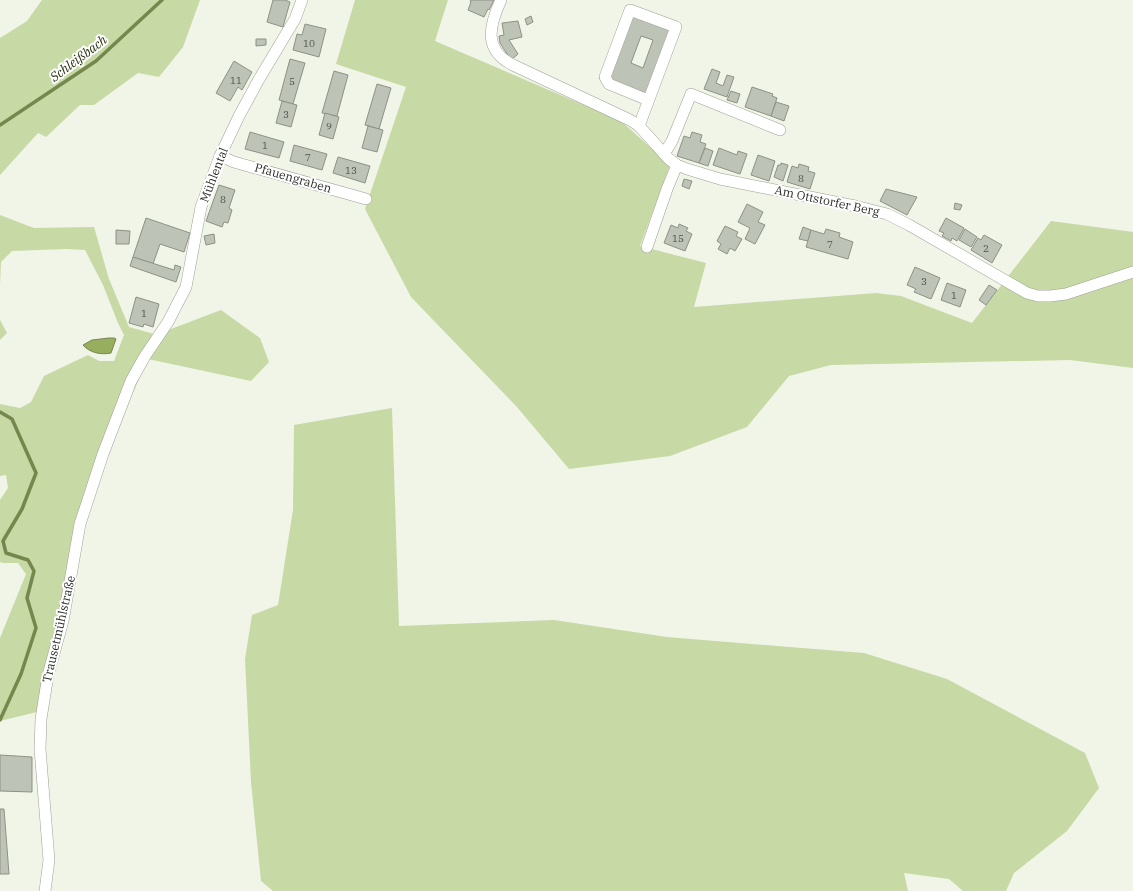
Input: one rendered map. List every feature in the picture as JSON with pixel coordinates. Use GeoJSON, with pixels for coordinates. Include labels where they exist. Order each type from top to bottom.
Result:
{"type":"FeatureCollection","features":[{"type":"Feature","properties":{"kind":"street","name":"Mühlental"},"geometry":{"type":"LineString","coordinates":[[145,356],[168,322],[186,287],[201,207],[220,156],[258,81],[292,24],[302,0]]}},
{"type":"Feature","properties":{"kind":"street","name":"Am Ottstorfer Berg"},"geometry":{"type":"LineString","coordinates":[[501,0],[496,10],[491,29],[492,44],[499,56],[513,65],[618,113],[639,126],[664,154],[677,165],[720,179],[855,206],[887,214],[1004,281],[1027,293],[1038,296],[1066,294],[1133,272]]}},
{"type":"Feature","properties":{"kind":"street"},"geometry":{"type":"LineString","coordinates":[[639,126],[676,27],[630,10],[605,76],[609,84],[648,100]]}},
{"type":"Feature","properties":{"kind":"street"},"geometry":{"type":"LineString","coordinates":[[664,154],[672,141],[691,94],[780,130]]}},
{"type":"Feature","properties":{"kind":"street","name":"Pfauengraben"},"geometry":{"type":"LineString","coordinates":[[220,156],[242,164],[366,198]]}},
{"type":"Feature","properties":{"kind":"street"},"geometry":{"type":"LineString","coordinates":[[647,247],[677,165]]}},
{"type":"Feature","properties":{"kind":"street","name":"Trausetmühlstraße"},"geometry":{"type":"LineString","coordinates":[[45,891],[49,860],[40,749],[41,718],[48,675],[64,621],[80,524],[103,454],[131,381],[145,356]]}},
{"type":"Feature","properties":{"kind":"shaded area"},"geometry":{"type":"Polygon","coordinates":[[[42,0],[200,0],[183,47],[159,77],[138,73],[94,105],[80,105],[46,137],[38,133],[0,175],[0,38],[27,21],[42,0]]]}},
{"type":"Feature","properties":{"kind":"shaded area"},"geometry":{"type":"Polygon","coordinates":[[[355,0],[448,0],[435,41],[621,121],[670,165],[640,246],[706,263],[694,307],[876,293],[901,296],[972,323],[1051,221],[1133,232],[1133,368],[1070,360],[831,365],[789,376],[747,427],[670,456],[569,469],[517,407],[411,297],[365,209],[406,87],[336,64],[355,0]]]}},
{"type":"Feature","properties":{"kind":"shaded area"},"geometry":{"type":"Polygon","coordinates":[[[0,215],[34,228],[94,227],[109,279],[129,327],[154,334],[221,310],[260,338],[269,362],[251,381],[148,359],[117,428],[83,526],[45,710],[0,721],[0,638],[26,574],[18,563],[0,562],[0,500],[8,488],[6,475],[0,476],[0,404],[20,408],[31,402],[44,376],[88,355],[99,361],[114,361],[124,335],[103,285],[85,250],[66,249],[12,251],[1,262],[0,286],[0,215]]]}},
{"type":"Feature","properties":{"kind":"shaded area"},"geometry":{"type":"Polygon","coordinates":[[[0,320],[7,333],[0,340],[0,320]]]}},
{"type":"Feature","properties":{"kind":"shaded area"},"geometry":{"type":"Polygon","coordinates":[[[109,338],[116,339],[111,353],[96,353],[83,345],[92,340],[109,338]]]}},
{"type":"Feature","properties":{"kind":"shaded area"},"geometry":{"type":"Polygon","coordinates":[[[392,408],[399,626],[554,620],[667,637],[864,653],[947,679],[1085,753],[1099,788],[1067,831],[1014,873],[1006,891],[963,891],[949,879],[904,873],[908,891],[273,891],[261,881],[251,782],[245,659],[252,615],[278,605],[293,510],[294,425],[392,408]]]}},
{"type":"Feature","properties":{"kind":"building"},"geometry":{"type":"Polygon","coordinates":[[[273,0],[285,0],[290,2],[283,27],[267,22],[273,0]]]}},
{"type":"Feature","properties":{"kind":"building"},"geometry":{"type":"Polygon","coordinates":[[[471,0],[494,0],[484,17],[468,10],[471,0]]]}},
{"type":"Feature","properties":{"kind":"building"},"geometry":{"type":"Polygon","coordinates":[[[633,14],[671,28],[647,94],[609,79],[633,14]],[[641,36],[631,63],[643,68],[653,40],[641,36]]]}},
{"type":"Feature","properties":{"kind":"building"},"geometry":{"type":"Polygon","coordinates":[[[531,16],[533,22],[527,25],[525,19],[531,16]]]}},
{"type":"Feature","properties":{"kind":"building"},"geometry":{"type":"Polygon","coordinates":[[[518,21],[522,37],[509,40],[518,54],[511,60],[500,43],[499,36],[504,35],[502,23],[518,21]]]}},
{"type":"Feature","properties":{"kind":"building"},"geometry":{"type":"Polygon","coordinates":[[[305,24],[326,29],[319,57],[293,50],[297,34],[302,35],[305,24]]]}},
{"type":"Feature","properties":{"kind":"building"},"geometry":{"type":"Polygon","coordinates":[[[256,39],[266,39],[266,45],[256,46],[256,39]]]}},
{"type":"Feature","properties":{"kind":"building"},"geometry":{"type":"Polygon","coordinates":[[[290,59],[305,63],[293,104],[279,100],[290,59]]]}},
{"type":"Feature","properties":{"kind":"building"},"geometry":{"type":"Polygon","coordinates":[[[234,61],[252,72],[242,90],[238,87],[230,101],[216,93],[234,61]]]}},
{"type":"Feature","properties":{"kind":"building"},"geometry":{"type":"Polygon","coordinates":[[[712,69],[720,72],[716,83],[723,86],[727,75],[734,77],[727,97],[704,89],[712,69]]]}},
{"type":"Feature","properties":{"kind":"building"},"geometry":{"type":"Polygon","coordinates":[[[334,71],[348,75],[337,116],[322,113],[334,71]]]}},
{"type":"Feature","properties":{"kind":"building"},"geometry":{"type":"Polygon","coordinates":[[[377,84],[391,88],[379,129],[365,125],[377,84]]]}},
{"type":"Feature","properties":{"kind":"building"},"geometry":{"type":"Polygon","coordinates":[[[752,87],[773,94],[772,96],[777,98],[771,116],[745,107],[752,87]]]}},
{"type":"Feature","properties":{"kind":"building"},"geometry":{"type":"Polygon","coordinates":[[[731,91],[740,94],[737,103],[727,100],[731,91]]]}},
{"type":"Feature","properties":{"kind":"building"},"geometry":{"type":"Polygon","coordinates":[[[282,101],[297,105],[291,127],[276,123],[282,101]]]}},
{"type":"Feature","properties":{"kind":"building"},"geometry":{"type":"Polygon","coordinates":[[[776,102],[789,106],[784,121],[771,116],[776,102]]]}},
{"type":"Feature","properties":{"kind":"building"},"geometry":{"type":"Polygon","coordinates":[[[325,113],[339,117],[333,139],[319,135],[325,113]]]}},
{"type":"Feature","properties":{"kind":"building"},"geometry":{"type":"Polygon","coordinates":[[[368,126],[383,130],[377,152],[362,148],[368,126]]]}},
{"type":"Feature","properties":{"kind":"building"},"geometry":{"type":"Polygon","coordinates":[[[250,132],[284,142],[279,158],[245,149],[250,132]]]}},
{"type":"Feature","properties":{"kind":"building"},"geometry":{"type":"Polygon","coordinates":[[[692,132],[702,135],[700,142],[706,144],[699,163],[677,156],[684,136],[690,138],[692,132]]]}},
{"type":"Feature","properties":{"kind":"building"},"geometry":{"type":"Polygon","coordinates":[[[294,145],[327,154],[322,170],[290,161],[294,145]]]}},
{"type":"Feature","properties":{"kind":"building"},"geometry":{"type":"Polygon","coordinates":[[[705,148],[713,151],[708,166],[699,163],[705,148]]]}},
{"type":"Feature","properties":{"kind":"building"},"geometry":{"type":"Polygon","coordinates":[[[719,148],[737,155],[738,151],[747,154],[740,174],[713,165],[719,148]]]}},
{"type":"Feature","properties":{"kind":"building"},"geometry":{"type":"Polygon","coordinates":[[[758,155],[775,161],[769,181],[751,175],[758,155]]]}},
{"type":"Feature","properties":{"kind":"building"},"geometry":{"type":"Polygon","coordinates":[[[338,157],[370,166],[365,183],[333,173],[338,157]]]}},
{"type":"Feature","properties":{"kind":"building"},"geometry":{"type":"Polygon","coordinates":[[[781,163],[788,165],[783,181],[774,177],[778,165],[781,165],[781,163]]]}},
{"type":"Feature","properties":{"kind":"building"},"geometry":{"type":"Polygon","coordinates":[[[799,164],[809,167],[808,171],[815,173],[810,189],[787,182],[792,166],[798,168],[799,164]]]}},
{"type":"Feature","properties":{"kind":"building"},"geometry":{"type":"Polygon","coordinates":[[[684,179],[692,181],[689,189],[682,186],[684,179]]]}},
{"type":"Feature","properties":{"kind":"building"},"geometry":{"type":"Polygon","coordinates":[[[219,185],[235,190],[229,208],[232,210],[228,223],[224,222],[222,227],[206,221],[219,185]]]}},
{"type":"Feature","properties":{"kind":"building"},"geometry":{"type":"Polygon","coordinates":[[[886,189],[917,197],[907,215],[880,201],[886,189]]]}},
{"type":"Feature","properties":{"kind":"building"},"geometry":{"type":"Polygon","coordinates":[[[955,203],[962,205],[960,210],[954,209],[955,203]]]}},
{"type":"Feature","properties":{"kind":"building"},"geometry":{"type":"Polygon","coordinates":[[[747,204],[763,212],[758,222],[765,225],[755,244],[745,239],[750,228],[738,222],[747,204]]]}},
{"type":"Feature","properties":{"kind":"building"},"geometry":{"type":"Polygon","coordinates":[[[146,218],[190,233],[184,252],[160,244],[153,264],[133,257],[146,218]]]}},
{"type":"Feature","properties":{"kind":"building"},"geometry":{"type":"Polygon","coordinates":[[[946,218],[964,228],[957,241],[952,238],[951,241],[942,236],[944,233],[939,231],[946,218]]]}},
{"type":"Feature","properties":{"kind":"building"},"geometry":{"type":"Polygon","coordinates":[[[679,224],[688,228],[686,231],[692,234],[685,251],[664,243],[671,225],[678,228],[679,224]]]}},
{"type":"Feature","properties":{"kind":"building"},"geometry":{"type":"Polygon","coordinates":[[[725,226],[738,232],[736,236],[742,239],[735,251],[730,248],[727,254],[718,249],[721,244],[717,241],[725,226]]]}},
{"type":"Feature","properties":{"kind":"building"},"geometry":{"type":"Polygon","coordinates":[[[803,227],[811,230],[808,241],[799,239],[803,227]]]}},
{"type":"Feature","properties":{"kind":"building"},"geometry":{"type":"Polygon","coordinates":[[[826,229],[840,233],[839,237],[853,242],[848,259],[806,247],[811,230],[824,234],[826,229]]]}},
{"type":"Feature","properties":{"kind":"building"},"geometry":{"type":"Polygon","coordinates":[[[965,229],[977,237],[971,247],[959,240],[965,229]]]}},
{"type":"Feature","properties":{"kind":"building"},"geometry":{"type":"Polygon","coordinates":[[[116,230],[130,231],[129,244],[116,244],[116,230]]]}},
{"type":"Feature","properties":{"kind":"building"},"geometry":{"type":"Polygon","coordinates":[[[214,234],[215,243],[206,245],[204,236],[214,234]]]}},
{"type":"Feature","properties":{"kind":"building"},"geometry":{"type":"Polygon","coordinates":[[[984,235],[1002,245],[992,263],[971,250],[978,238],[981,240],[984,235]]]}},
{"type":"Feature","properties":{"kind":"building"},"geometry":{"type":"Polygon","coordinates":[[[133,257],[174,270],[175,265],[181,267],[176,282],[130,266],[133,257]]]}},
{"type":"Feature","properties":{"kind":"building"},"geometry":{"type":"Polygon","coordinates":[[[915,267],[940,278],[931,299],[914,292],[916,289],[907,285],[915,267]]]}},
{"type":"Feature","properties":{"kind":"building"},"geometry":{"type":"Polygon","coordinates":[[[947,283],[966,290],[960,307],[941,300],[947,283]]]}},
{"type":"Feature","properties":{"kind":"building"},"geometry":{"type":"Polygon","coordinates":[[[989,285],[997,290],[986,305],[979,300],[989,285]]]}},
{"type":"Feature","properties":{"kind":"building"},"geometry":{"type":"Polygon","coordinates":[[[136,297],[159,304],[153,327],[144,324],[143,327],[129,323],[136,297]]]}},
{"type":"Feature","properties":{"kind":"building"},"geometry":{"type":"Polygon","coordinates":[[[0,755],[32,757],[32,792],[0,791],[0,755]]]}},
{"type":"Feature","properties":{"kind":"building"},"geometry":{"type":"Polygon","coordinates":[[[0,809],[4,809],[9,874],[0,874],[0,809]]]}},
{"type":"Feature","properties":{"kind":"waterway","name":"Schleißbach"},"geometry":{"type":"LineString","coordinates":[[0,125],[96,61],[162,0]]}},
{"type":"Feature","properties":{"kind":"waterway","name":"Schleißbach"},"geometry":{"type":"LineString","coordinates":[[0,412],[12,419],[36,473],[22,509],[3,541],[6,553],[28,560],[34,571],[27,598],[36,628],[21,674],[0,720]]}}]}
